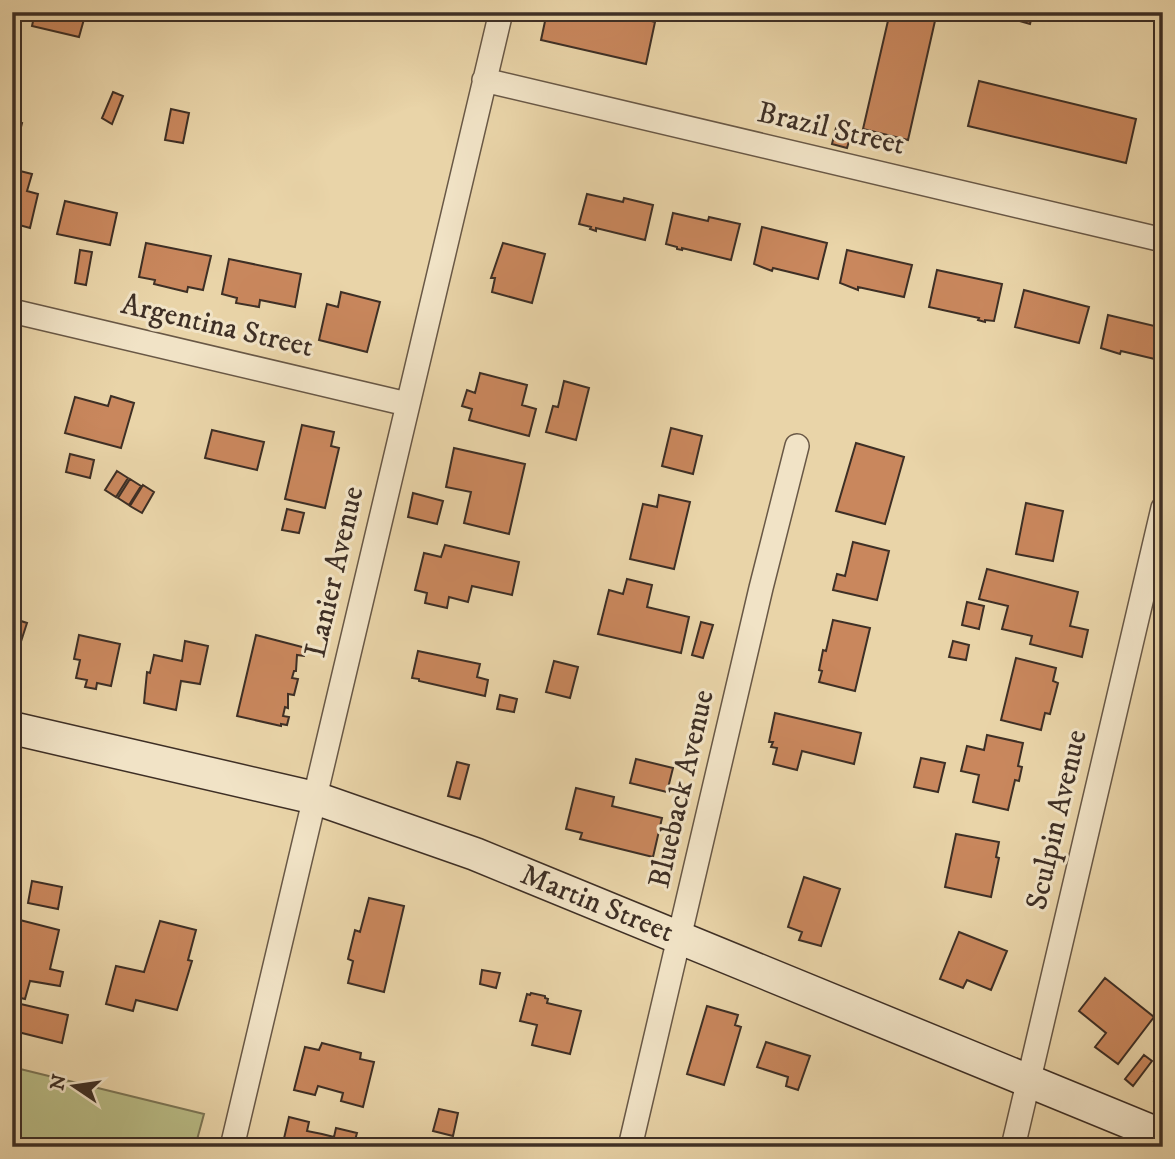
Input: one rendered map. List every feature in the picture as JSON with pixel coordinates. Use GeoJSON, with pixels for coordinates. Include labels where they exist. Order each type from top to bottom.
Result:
{"type":"FeatureCollection","features":[{"type":"Feature","properties":{"kind":"street","name":"Lanier Avenue"},"geometry":{"type":"LineString","coordinates":[[232,1147],[484,80],[495,13]]}},
{"type":"Feature","properties":{"kind":"street","name":"Brazil Street"},"geometry":{"type":"LineString","coordinates":[[484,80],[1163,240]]}},
{"type":"Feature","properties":{"kind":"street","name":"Argentina Street"},"geometry":{"type":"LineString","coordinates":[[12,311],[407,404]]}},
{"type":"Feature","properties":{"kind":"street","name":"Blueback Avenue"},"geometry":{"type":"LineString","coordinates":[[630,1147],[761,588],[797,446]]}},
{"type":"Feature","properties":{"kind":"street","name":"Sculpin Avenue"},"geometry":{"type":"LineString","coordinates":[[1013,1147],[1163,508]]}},
{"type":"Feature","properties":{"kind":"street","name":"Martin Street"},"geometry":{"type":"LineString","coordinates":[[12,728],[315,797],[475,854],[1163,1136]]}},
{"type":"Feature","properties":{"kind":"green space"},"geometry":{"type":"Polygon","coordinates":[[[12,1067],[204,1114],[195,1147],[12,1147],[12,1067]]]}},
{"type":"Feature","properties":{"kind":"building"},"geometry":{"type":"Polygon","coordinates":[[[35,12],[86,12],[79,37],[32,26],[35,12]]]}},
{"type":"Feature","properties":{"kind":"building"},"geometry":{"type":"Polygon","coordinates":[[[547,12],[645,12],[644,19],[655,22],[646,64],[541,40],[547,12]]]}},
{"type":"Feature","properties":{"kind":"building"},"geometry":{"type":"Polygon","coordinates":[[[890,12],[937,12],[908,140],[863,129],[890,12]]]}},
{"type":"Feature","properties":{"kind":"building"},"geometry":{"type":"Polygon","coordinates":[[[989,12],[1033,12],[1030,24],[989,12]]]}},
{"type":"Feature","properties":{"kind":"building"},"geometry":{"type":"Polygon","coordinates":[[[979,81],[1136,119],[1126,163],[968,126],[979,81]]]}},
{"type":"Feature","properties":{"kind":"building"},"geometry":{"type":"Polygon","coordinates":[[[113,92],[123,96],[112,124],[102,118],[113,92]]]}},
{"type":"Feature","properties":{"kind":"building"},"geometry":{"type":"Polygon","coordinates":[[[171,109],[189,113],[183,143],[165,140],[171,109]]]}},
{"type":"Feature","properties":{"kind":"building"},"geometry":{"type":"Polygon","coordinates":[[[12,121],[22,123],[13,159],[12,158],[12,121]]]}},
{"type":"Feature","properties":{"kind":"building"},"geometry":{"type":"Polygon","coordinates":[[[836,128],[852,131],[847,148],[832,144],[836,128]]]}},
{"type":"Feature","properties":{"kind":"building"},"geometry":{"type":"Polygon","coordinates":[[[12,169],[32,174],[27,191],[38,194],[30,228],[12,223],[12,169]]]}},
{"type":"Feature","properties":{"kind":"building"},"geometry":{"type":"Polygon","coordinates":[[[587,194],[623,202],[624,198],[653,205],[645,240],[596,228],[596,231],[579,224],[587,194]]]}},
{"type":"Feature","properties":{"kind":"building"},"geometry":{"type":"Polygon","coordinates":[[[65,201],[117,213],[110,245],[57,234],[65,201]]]}},
{"type":"Feature","properties":{"kind":"building"},"geometry":{"type":"Polygon","coordinates":[[[673,213],[708,221],[709,217],[740,224],[731,260],[677,249],[666,244],[673,213]]]}},
{"type":"Feature","properties":{"kind":"building"},"geometry":{"type":"Polygon","coordinates":[[[762,227],[827,243],[818,279],[773,268],[772,271],[754,264],[762,227]]]}},
{"type":"Feature","properties":{"kind":"building"},"geometry":{"type":"Polygon","coordinates":[[[146,243],[211,256],[203,290],[188,287],[187,292],[154,284],[155,280],[139,277],[146,243]]]}},
{"type":"Feature","properties":{"kind":"building"},"geometry":{"type":"Polygon","coordinates":[[[503,243],[545,254],[532,303],[492,292],[495,278],[491,278],[503,243]]]}},
{"type":"Feature","properties":{"kind":"building"},"geometry":{"type":"Polygon","coordinates":[[[80,250],[92,252],[86,285],[75,283],[80,250]]]}},
{"type":"Feature","properties":{"kind":"building"},"geometry":{"type":"Polygon","coordinates":[[[847,250],[912,265],[904,297],[858,287],[858,290],[840,283],[847,250]]]}},
{"type":"Feature","properties":{"kind":"building"},"geometry":{"type":"Polygon","coordinates":[[[229,259],[301,274],[295,307],[260,300],[259,307],[236,303],[237,298],[222,294],[229,259]]]}},
{"type":"Feature","properties":{"kind":"building"},"geometry":{"type":"Polygon","coordinates":[[[937,270],[1002,284],[994,321],[985,322],[978,320],[979,318],[929,307],[937,270]]]}},
{"type":"Feature","properties":{"kind":"building"},"geometry":{"type":"Polygon","coordinates":[[[1024,290],[1089,307],[1079,343],[1015,327],[1024,290]]]}},
{"type":"Feature","properties":{"kind":"building"},"geometry":{"type":"Polygon","coordinates":[[[341,292],[380,302],[367,352],[319,340],[327,304],[338,307],[341,292]]]}},
{"type":"Feature","properties":{"kind":"building"},"geometry":{"type":"Polygon","coordinates":[[[1108,315],[1163,328],[1163,361],[1101,348],[1108,315]]]}},
{"type":"Feature","properties":{"kind":"building"},"geometry":{"type":"Polygon","coordinates":[[[480,373],[527,385],[522,405],[536,409],[529,436],[469,420],[472,409],[462,406],[467,390],[475,393],[480,373]]]}},
{"type":"Feature","properties":{"kind":"building"},"geometry":{"type":"Polygon","coordinates":[[[564,381],[589,388],[576,440],[546,432],[553,406],[558,407],[564,381]]]}},
{"type":"Feature","properties":{"kind":"building"},"geometry":{"type":"Polygon","coordinates":[[[111,396],[134,403],[121,448],[65,433],[75,397],[108,406],[111,396]]]}},
{"type":"Feature","properties":{"kind":"building"},"geometry":{"type":"Polygon","coordinates":[[[302,425],[334,432],[331,446],[339,448],[325,508],[285,499],[302,425]]]}},
{"type":"Feature","properties":{"kind":"building"},"geometry":{"type":"Polygon","coordinates":[[[671,428],[702,436],[693,474],[662,466],[671,428]]]}},
{"type":"Feature","properties":{"kind":"building"},"geometry":{"type":"Polygon","coordinates":[[[212,430],[264,442],[257,470],[205,458],[212,430]]]}},
{"type":"Feature","properties":{"kind":"building"},"geometry":{"type":"Polygon","coordinates":[[[856,443],[904,457],[885,524],[836,511],[856,443]]]}},
{"type":"Feature","properties":{"kind":"building"},"geometry":{"type":"Polygon","coordinates":[[[454,448],[525,464],[509,534],[464,523],[471,492],[446,487],[454,448]]]}},
{"type":"Feature","properties":{"kind":"building"},"geometry":{"type":"Polygon","coordinates":[[[70,454],[94,460],[90,478],[66,472],[70,454]]]}},
{"type":"Feature","properties":{"kind":"building"},"geometry":{"type":"Polygon","coordinates":[[[117,471],[128,478],[116,497],[105,490],[117,471]]]}},
{"type":"Feature","properties":{"kind":"building"},"geometry":{"type":"Polygon","coordinates":[[[130,479],[141,486],[129,505],[118,498],[130,479]]]}},
{"type":"Feature","properties":{"kind":"building"},"geometry":{"type":"Polygon","coordinates":[[[143,485],[154,492],[142,513],[130,506],[143,485]]]}},
{"type":"Feature","properties":{"kind":"building"},"geometry":{"type":"Polygon","coordinates":[[[413,493],[443,501],[437,524],[408,517],[413,493]]]}},
{"type":"Feature","properties":{"kind":"building"},"geometry":{"type":"Polygon","coordinates":[[[659,495],[690,502],[674,569],[630,559],[643,504],[657,507],[659,495]]]}},
{"type":"Feature","properties":{"kind":"building"},"geometry":{"type":"Polygon","coordinates":[[[1026,503],[1063,511],[1053,561],[1016,554],[1026,503]]]}},
{"type":"Feature","properties":{"kind":"building"},"geometry":{"type":"Polygon","coordinates":[[[287,509],[304,513],[299,533],[282,530],[287,509]]]}},
{"type":"Feature","properties":{"kind":"building"},"geometry":{"type":"Polygon","coordinates":[[[853,542],[889,551],[877,600],[833,590],[837,574],[845,576],[853,542]]]}},
{"type":"Feature","properties":{"kind":"building"},"geometry":{"type":"Polygon","coordinates":[[[445,545],[519,562],[512,595],[472,586],[468,602],[449,597],[447,608],[425,603],[427,593],[415,590],[424,553],[441,557],[445,545]]]}},
{"type":"Feature","properties":{"kind":"building"},"geometry":{"type":"Polygon","coordinates":[[[987,569],[1078,592],[1070,626],[1088,630],[1082,657],[1030,644],[1032,636],[1002,629],[1008,606],[979,599],[987,569]]]}},
{"type":"Feature","properties":{"kind":"building"},"geometry":{"type":"Polygon","coordinates":[[[627,579],[652,585],[647,607],[689,617],[681,653],[598,634],[609,590],[623,594],[627,579]]]}},
{"type":"Feature","properties":{"kind":"building"},"geometry":{"type":"Polygon","coordinates":[[[967,602],[984,606],[979,629],[962,625],[967,602]]]}},
{"type":"Feature","properties":{"kind":"building"},"geometry":{"type":"Polygon","coordinates":[[[12,618],[27,623],[15,660],[12,660],[12,618]]]}},
{"type":"Feature","properties":{"kind":"building"},"geometry":{"type":"Polygon","coordinates":[[[833,620],[870,628],[855,691],[819,682],[823,650],[826,651],[833,620]]]}},
{"type":"Feature","properties":{"kind":"building"},"geometry":{"type":"Polygon","coordinates":[[[701,622],[713,625],[703,658],[692,655],[701,622]]]}},
{"type":"Feature","properties":{"kind":"building"},"geometry":{"type":"Polygon","coordinates":[[[79,635],[120,644],[111,686],[97,683],[96,689],[85,687],[87,680],[76,678],[80,660],[74,659],[79,635]]]}},
{"type":"Feature","properties":{"kind":"building"},"geometry":{"type":"Polygon","coordinates":[[[256,635],[306,648],[304,656],[297,655],[296,671],[292,678],[298,679],[294,695],[288,694],[288,708],[285,707],[283,716],[289,717],[287,725],[237,716],[256,635]]]}},
{"type":"Feature","properties":{"kind":"building"},"geometry":{"type":"Polygon","coordinates":[[[185,641],[208,646],[200,684],[181,681],[176,710],[144,703],[147,672],[150,673],[154,655],[182,661],[185,641]]]}},
{"type":"Feature","properties":{"kind":"building"},"geometry":{"type":"Polygon","coordinates":[[[953,641],[969,645],[966,660],[949,657],[953,641]]]}},
{"type":"Feature","properties":{"kind":"building"},"geometry":{"type":"Polygon","coordinates":[[[418,651],[480,664],[477,677],[488,680],[485,696],[412,678],[418,651]]]}},
{"type":"Feature","properties":{"kind":"building"},"geometry":{"type":"Polygon","coordinates":[[[1016,658],[1056,668],[1053,681],[1058,683],[1050,714],[1045,713],[1041,730],[1001,720],[1016,658]]]}},
{"type":"Feature","properties":{"kind":"building"},"geometry":{"type":"Polygon","coordinates":[[[554,661],[578,667],[570,698],[546,692],[554,661]]]}},
{"type":"Feature","properties":{"kind":"building"},"geometry":{"type":"Polygon","coordinates":[[[500,695],[517,699],[514,712],[497,709],[500,695]]]}},
{"type":"Feature","properties":{"kind":"building"},"geometry":{"type":"Polygon","coordinates":[[[775,713],[861,733],[854,764],[802,751],[797,770],[773,764],[777,748],[771,747],[773,742],[769,742],[775,713]]]}},
{"type":"Feature","properties":{"kind":"building"},"geometry":{"type":"Polygon","coordinates":[[[987,735],[1023,743],[1018,766],[1022,767],[1019,781],[1015,780],[1008,810],[973,802],[979,775],[961,771],[967,746],[984,750],[987,735]]]}},
{"type":"Feature","properties":{"kind":"building"},"geometry":{"type":"Polygon","coordinates":[[[921,758],[945,763],[938,792],[914,787],[921,758]]]}},
{"type":"Feature","properties":{"kind":"building"},"geometry":{"type":"Polygon","coordinates":[[[636,759],[673,768],[667,792],[630,783],[636,759]]]}},
{"type":"Feature","properties":{"kind":"building"},"geometry":{"type":"Polygon","coordinates":[[[457,762],[469,765],[460,799],[448,796],[457,762]]]}},
{"type":"Feature","properties":{"kind":"building"},"geometry":{"type":"Polygon","coordinates":[[[576,788],[614,797],[612,806],[662,818],[653,857],[580,839],[582,833],[566,829],[576,788]]]}},
{"type":"Feature","properties":{"kind":"building"},"geometry":{"type":"Polygon","coordinates":[[[956,834],[999,842],[996,857],[999,858],[991,897],[945,887],[956,834]]]}},
{"type":"Feature","properties":{"kind":"building"},"geometry":{"type":"Polygon","coordinates":[[[804,877],[840,889],[821,946],[799,940],[802,932],[788,927],[804,877]]]}},
{"type":"Feature","properties":{"kind":"building"},"geometry":{"type":"Polygon","coordinates":[[[32,881],[62,887],[58,909],[28,903],[32,881]]]}},
{"type":"Feature","properties":{"kind":"building"},"geometry":{"type":"Polygon","coordinates":[[[369,898],[404,906],[384,992],[348,983],[353,961],[348,959],[355,930],[360,932],[369,898]]]}},
{"type":"Feature","properties":{"kind":"building"},"geometry":{"type":"Polygon","coordinates":[[[12,918],[59,930],[50,969],[63,972],[60,986],[30,981],[25,999],[12,996],[12,918]]]}},
{"type":"Feature","properties":{"kind":"building"},"geometry":{"type":"Polygon","coordinates":[[[160,921],[196,930],[188,960],[192,961],[177,1010],[136,1000],[133,1011],[106,1004],[116,966],[144,972],[160,921]]]}},
{"type":"Feature","properties":{"kind":"building"},"geometry":{"type":"Polygon","coordinates":[[[959,932],[1007,951],[991,990],[967,980],[963,988],[940,979],[959,932]]]}},
{"type":"Feature","properties":{"kind":"building"},"geometry":{"type":"Polygon","coordinates":[[[482,970],[500,973],[496,988],[480,984],[482,970]]]}},
{"type":"Feature","properties":{"kind":"building"},"geometry":{"type":"Polygon","coordinates":[[[1105,978],[1154,1017],[1118,1064],[1095,1047],[1106,1033],[1079,1011],[1105,978]]]}},
{"type":"Feature","properties":{"kind":"building"},"geometry":{"type":"Polygon","coordinates":[[[527,994],[545,996],[547,1003],[581,1011],[570,1054],[532,1045],[537,1025],[520,1021],[527,994]]]}},
{"type":"Feature","properties":{"kind":"building"},"geometry":{"type":"Polygon","coordinates":[[[12,1002],[68,1015],[62,1043],[18,1032],[19,1030],[12,1028],[12,1002]]]}},
{"type":"Feature","properties":{"kind":"building"},"geometry":{"type":"Polygon","coordinates":[[[707,1006],[738,1015],[735,1025],[741,1027],[724,1085],[687,1074],[707,1006]]]}},
{"type":"Feature","properties":{"kind":"building"},"geometry":{"type":"Polygon","coordinates":[[[766,1042],[810,1056],[798,1090],[786,1086],[788,1077],[757,1067],[766,1042]]]}},
{"type":"Feature","properties":{"kind":"building"},"geometry":{"type":"Polygon","coordinates":[[[322,1043],[361,1053],[360,1059],[374,1062],[363,1107],[341,1101],[343,1093],[318,1086],[315,1095],[294,1090],[305,1047],[319,1050],[322,1043]]]}},
{"type":"Feature","properties":{"kind":"building"},"geometry":{"type":"Polygon","coordinates":[[[1160,1054],[1163,1055],[1163,1083],[1154,1081],[1160,1054]]]}},
{"type":"Feature","properties":{"kind":"building"},"geometry":{"type":"Polygon","coordinates":[[[1144,1055],[1152,1061],[1133,1086],[1125,1079],[1144,1055]]]}},
{"type":"Feature","properties":{"kind":"building"},"geometry":{"type":"Polygon","coordinates":[[[439,1109],[458,1113],[453,1136],[433,1131],[439,1109]]]}},
{"type":"Feature","properties":{"kind":"building"},"geometry":{"type":"Polygon","coordinates":[[[289,1117],[309,1122],[307,1131],[334,1137],[336,1128],[357,1133],[353,1147],[282,1147],[289,1117]]]}}]}
